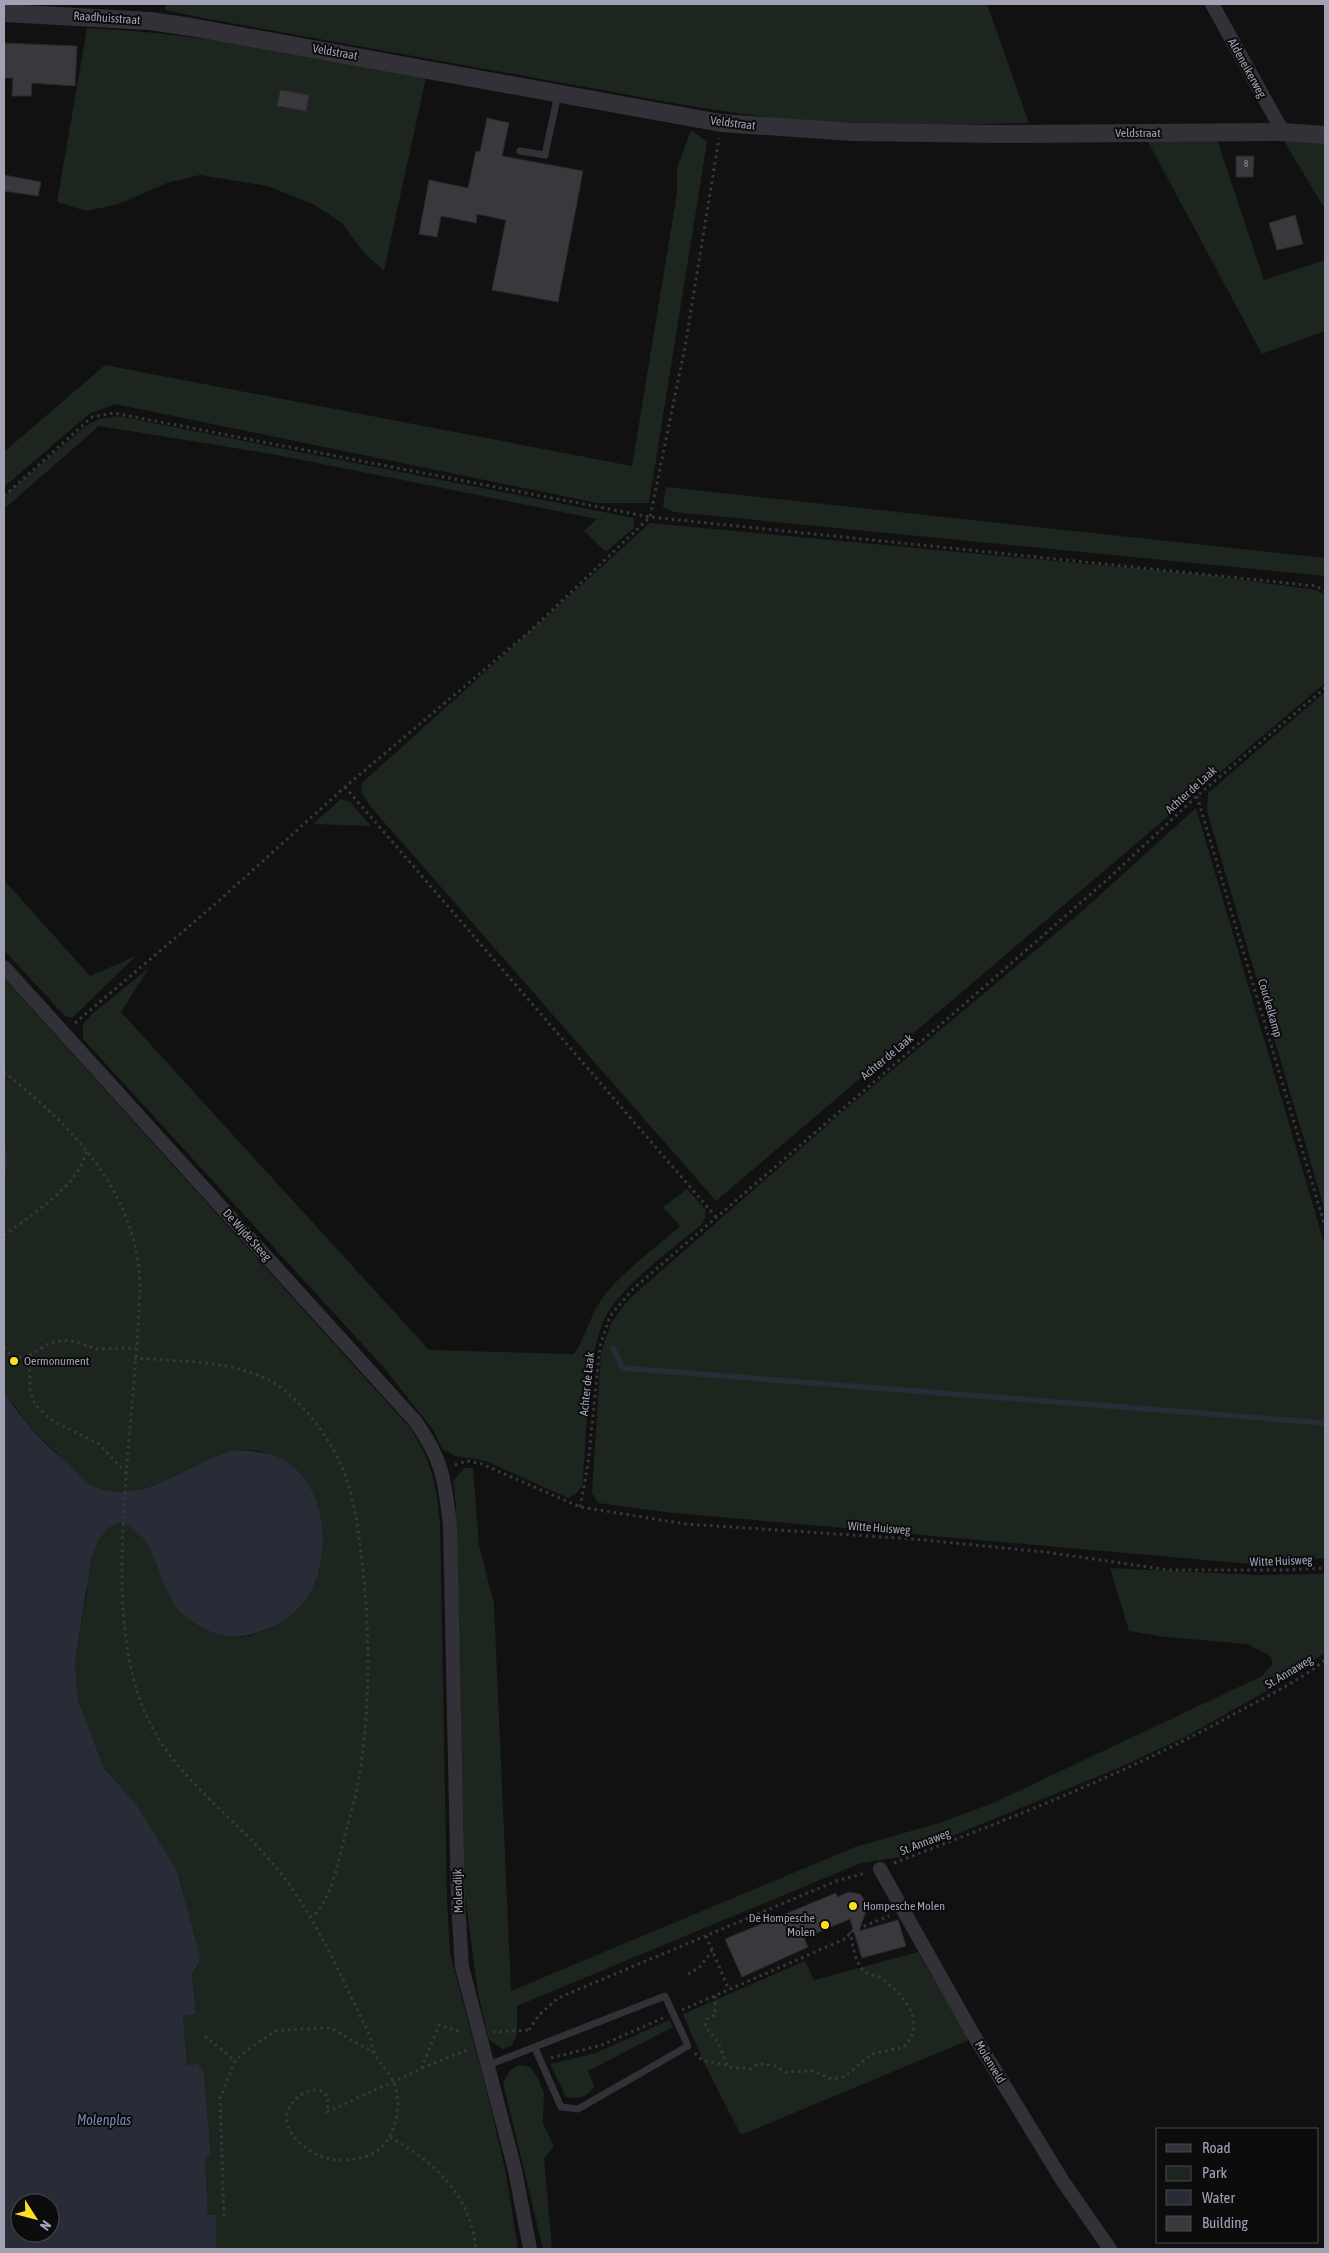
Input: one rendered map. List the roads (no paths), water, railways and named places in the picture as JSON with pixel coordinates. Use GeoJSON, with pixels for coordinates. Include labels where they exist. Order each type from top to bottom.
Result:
{"type":"FeatureCollection","features":[{"type":"Feature","properties":{"kind":"street","name":"Aldeneikerweg"},"geometry":{"type":"LineString","coordinates":[[1212,4],[1283,132]]}},
{"type":"Feature","properties":{"kind":"street","name":"Raadhuisstraat"},"geometry":{"type":"LineString","coordinates":[[4,13],[150,21]]}},
{"type":"Feature","properties":{"kind":"street","name":"Veldstraat"},"geometry":{"type":"LineString","coordinates":[[150,21],[721,123],[853,132],[1000,134],[1283,132],[1325,135]]}},
{"type":"Feature","properties":{"kind":"street","name":"De Wijde Steeg"},"geometry":{"type":"LineString","coordinates":[[4,967],[415,1421],[431,1443],[442,1469],[446,1484],[450,1525]]}},
{"type":"Feature","properties":{"kind":"street","name":"Molendijk"},"geometry":{"type":"LineString","coordinates":[[450,1525],[458,1902],[462,1967],[514,2170],[530,2249]]}},
{"type":"Feature","properties":{"kind":"street","name":"Molenveld"},"geometry":{"type":"LineString","coordinates":[[880,1869],[973,2034],[1052,2164],[1110,2249]]}},
{"type":"Feature","properties":{"kind":"lane"},"geometry":{"type":"LineString","coordinates":[[520,151],[545,155],[558,93]]}},
{"type":"Feature","properties":{"kind":"lane"},"geometry":{"type":"LineString","coordinates":[[486,2066],[665,1996],[675,2013],[688,2046],[578,2109],[561,2107],[535,2048]]}},
{"type":"Feature","properties":{"kind":"water"},"geometry":{"type":"Polygon","coordinates":[[[4,1137],[8,1160],[4,1185],[4,1137]]]}},
{"type":"Feature","properties":{"kind":"water","name":"Molenplas"},"geometry":{"type":"Polygon","coordinates":[[[4,1393],[45,1444],[95,1487],[113,1492],[130,1492],[147,1488],[213,1457],[242,1450],[270,1454],[289,1463],[308,1484],[319,1511],[323,1541],[319,1572],[311,1592],[298,1608],[282,1622],[251,1634],[232,1637],[223,1636],[204,1629],[185,1617],[169,1595],[147,1544],[129,1524],[117,1523],[107,1529],[98,1541],[91,1560],[75,1663],[78,1700],[104,1768],[137,1805],[177,1871],[200,1955],[199,1963],[192,1973],[196,2015],[183,2016],[187,2065],[198,2064],[204,2074],[211,2155],[205,2157],[208,2215],[216,2215],[216,2249],[4,2249],[4,1393]]]}},
{"type":"Feature","properties":{"kind":"waterway"},"geometry":{"type":"LineString","coordinates":[[613,1348],[623,1368],[1325,1423]]}},
{"type":"Feature","properties":{"kind":"place","name":"Oermonument"},"geometry":{"type":"Point","coordinates":[14,1361]}},
{"type":"Feature","properties":{"kind":"place","name":"Hompesche Molen"},"geometry":{"type":"Point","coordinates":[853,1906]}},
{"type":"Feature","properties":{"kind":"place","name":"De Hompesche Molen"},"geometry":{"type":"Point","coordinates":[825,1925]}}]}
